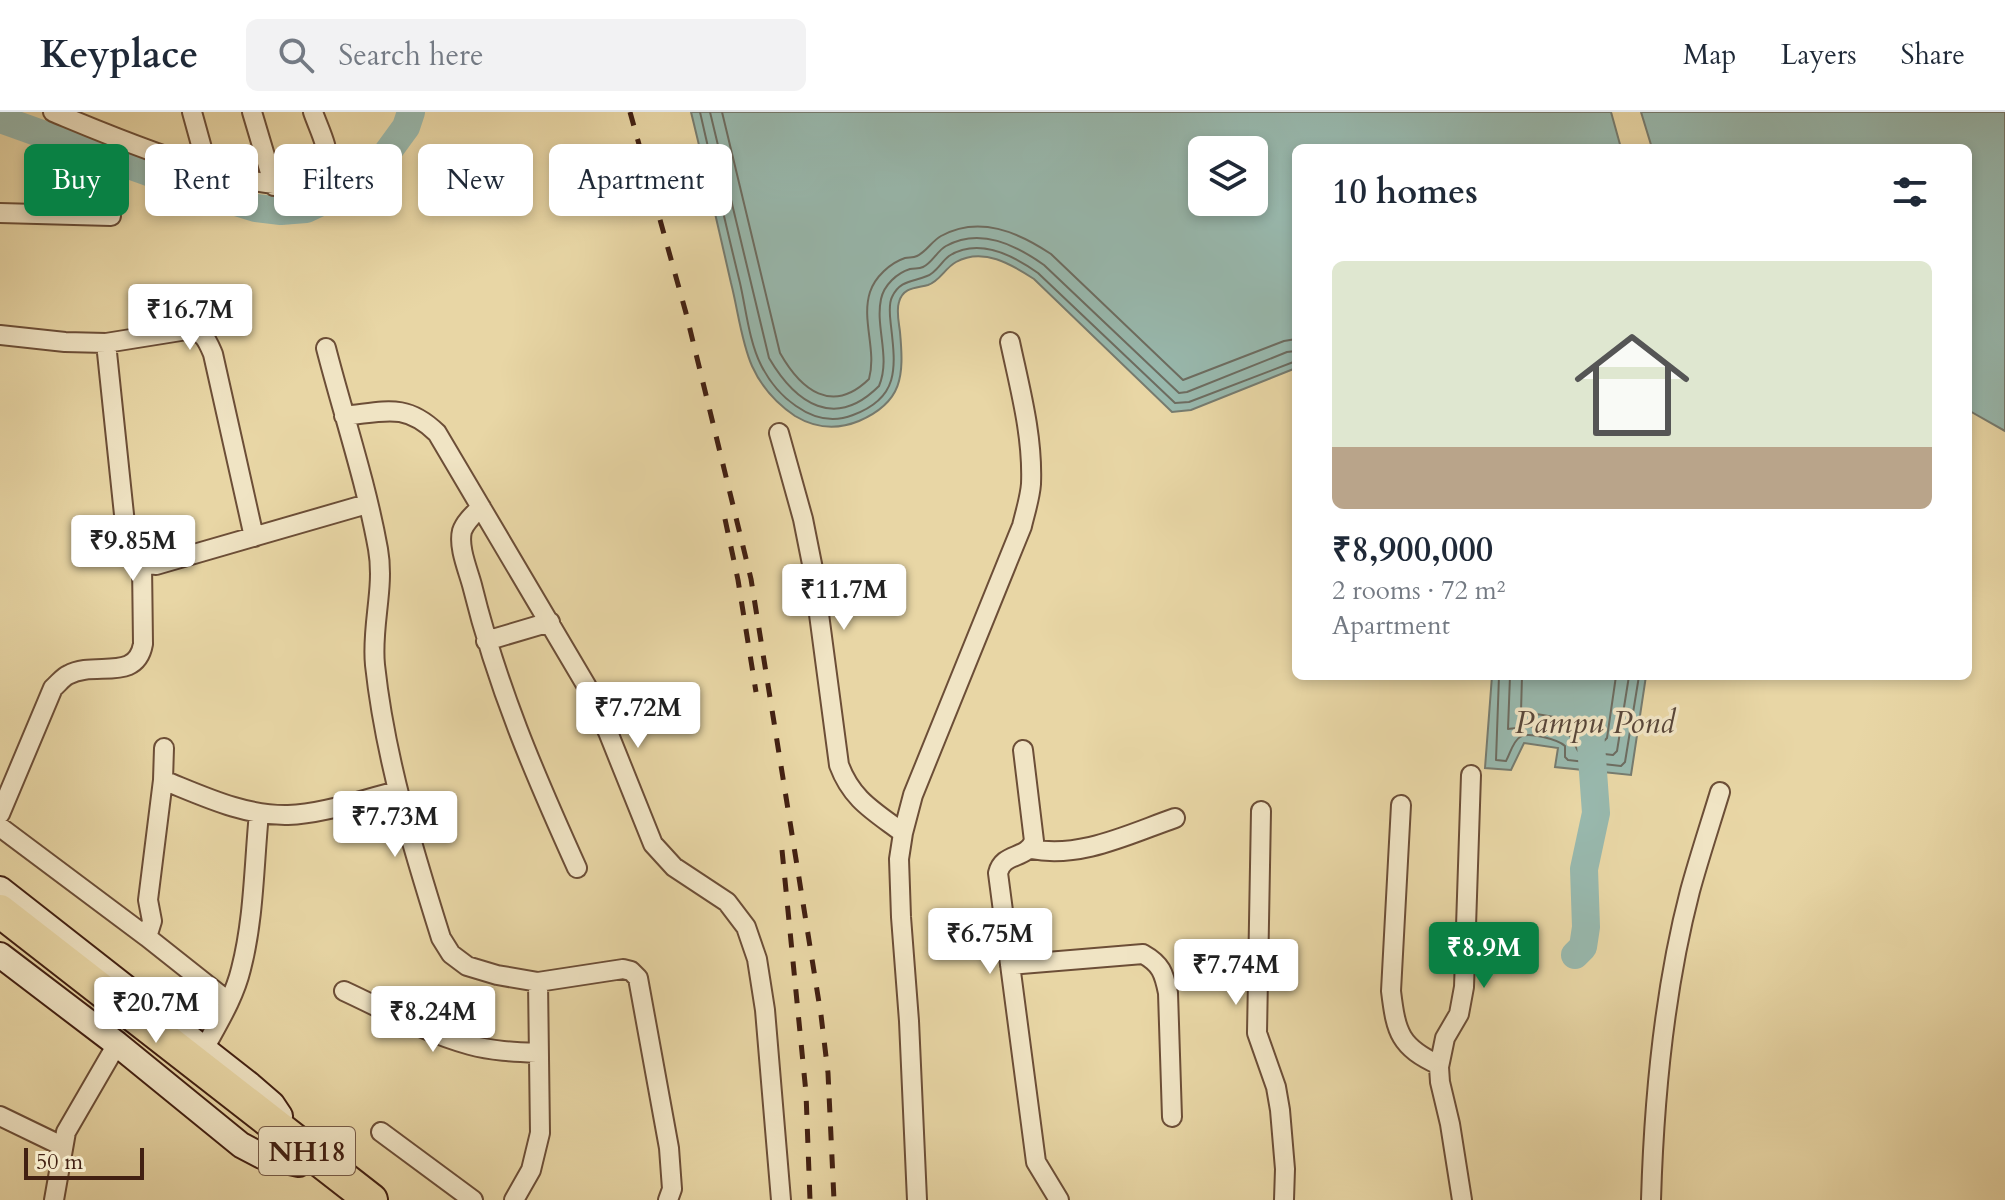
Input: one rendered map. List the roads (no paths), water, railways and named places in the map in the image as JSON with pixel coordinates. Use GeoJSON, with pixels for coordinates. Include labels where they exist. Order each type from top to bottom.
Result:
{"type":"FeatureCollection","features":[{"type":"Feature","properties":{"kind":"highway","name":"NH18"},"geometry":{"type":"LineString","coordinates":[[0,911],[308,1162],[371,1200]]}},
{"type":"Feature","properties":{"kind":"highway","name":"NH18"},"geometry":{"type":"LineString","coordinates":[[0,929],[239,1107]]}},
{"type":"Feature","properties":{"kind":"highway","name":"NH18"},"geometry":{"type":"LineString","coordinates":[[308,1162],[343,1200]]}},
{"type":"Feature","properties":{"kind":"main road"},"geometry":{"type":"LineString","coordinates":[[0,889],[272,1104],[308,1162]]}},
{"type":"Feature","properties":{"kind":"main road"},"geometry":{"type":"LineString","coordinates":[[0,955],[117,1044],[241,1145],[262,1156],[308,1162]]}},
{"type":"Feature","properties":{"kind":"street"},"geometry":{"type":"LineString","coordinates":[[53,112],[145,147]]}},
{"type":"Feature","properties":{"kind":"street"},"geometry":{"type":"LineString","coordinates":[[97,112],[102,132]]}},
{"type":"Feature","properties":{"kind":"street"},"geometry":{"type":"LineString","coordinates":[[192,112],[201,144]]}},
{"type":"Feature","properties":{"kind":"street"},"geometry":{"type":"LineString","coordinates":[[252,112],[274,186]]}},
{"type":"Feature","properties":{"kind":"street"},"geometry":{"type":"LineString","coordinates":[[313,112],[324,144]]}},
{"type":"Feature","properties":{"kind":"street"},"geometry":{"type":"LineString","coordinates":[[258,182],[274,186]]}},
{"type":"Feature","properties":{"kind":"street"},"geometry":{"type":"LineString","coordinates":[[0,213],[24,214]]}},
{"type":"Feature","properties":{"kind":"street"},"geometry":{"type":"LineString","coordinates":[[0,335],[106,343],[187,330],[197,331],[206,338],[213,354],[254,537]]}},
{"type":"Feature","properties":{"kind":"street"},"geometry":{"type":"LineString","coordinates":[[917,1200],[899,859],[913,795],[1022,526],[1031,487],[1025,414],[1010,342]]}},
{"type":"Feature","properties":{"kind":"street"},"geometry":{"type":"LineString","coordinates":[[106,343],[127,543],[132,556],[142,564],[156,565],[367,504]]}},
{"type":"Feature","properties":{"kind":"street"},"geometry":{"type":"LineString","coordinates":[[326,348],[378,551],[381,591],[375,626],[375,663],[398,791],[441,938],[451,954],[467,966],[497,975],[538,982],[623,969],[631,971],[638,978],[669,1148],[672,1189],[668,1200]]}},
{"type":"Feature","properties":{"kind":"street"},"geometry":{"type":"LineString","coordinates":[[344,416],[395,411],[420,416],[437,433],[586,685],[653,844],[674,867],[727,902],[746,927],[757,959],[765,1010],[781,1200]]}},
{"type":"Feature","properties":{"kind":"street"},"geometry":{"type":"LineString","coordinates":[[779,433],[803,519],[813,569],[839,765],[846,784],[857,798],[903,833]]}},
{"type":"Feature","properties":{"kind":"street"},"geometry":{"type":"LineString","coordinates":[[481,507],[462,532],[463,552],[486,641],[511,717],[577,868]]}},
{"type":"Feature","properties":{"kind":"street"},"geometry":{"type":"LineString","coordinates":[[0,814],[53,688],[67,675],[88,669],[129,667],[141,655],[142,564]]}},
{"type":"Feature","properties":{"kind":"street"},"geometry":{"type":"LineString","coordinates":[[486,641],[550,622]]}},
{"type":"Feature","properties":{"kind":"street"},"geometry":{"type":"LineString","coordinates":[[147,937],[152,921],[149,893],[164,748]]}},
{"type":"Feature","properties":{"kind":"street"},"geometry":{"type":"LineString","coordinates":[[1023,750],[1034,841],[1031,849]]}},
{"type":"Feature","properties":{"kind":"street"},"geometry":{"type":"LineString","coordinates":[[1462,1200],[1439,1065],[1445,1038],[1459,1014],[1464,987],[1471,775]]}},
{"type":"Feature","properties":{"kind":"street"},"geometry":{"type":"LineString","coordinates":[[163,780],[225,804],[259,813],[290,815],[398,791]]}},
{"type":"Feature","properties":{"kind":"street"},"geometry":{"type":"LineString","coordinates":[[1651,1200],[1669,993],[1690,893],[1720,792]]}},
{"type":"Feature","properties":{"kind":"street"},"geometry":{"type":"LineString","coordinates":[[1401,805],[1391,991],[1394,1018],[1401,1036],[1416,1054],[1439,1065]]}},
{"type":"Feature","properties":{"kind":"street"},"geometry":{"type":"LineString","coordinates":[[1261,811],[1257,1033],[1276,1087],[1280,1110],[1284,1200]]}},
{"type":"Feature","properties":{"kind":"street"},"geometry":{"type":"LineString","coordinates":[[204,1049],[229,1002],[241,970],[259,813]]}},
{"type":"Feature","properties":{"kind":"street"},"geometry":{"type":"LineString","coordinates":[[1059,1200],[1036,1162],[998,873],[1000,864],[1031,849],[1049,853],[1071,852],[1175,818]]}},
{"type":"Feature","properties":{"kind":"street"},"geometry":{"type":"LineString","coordinates":[[0,827],[229,1002]]}},
{"type":"Feature","properties":{"kind":"street"},"geometry":{"type":"LineString","coordinates":[[1010,965],[1143,954],[1156,961],[1165,974],[1168,993],[1172,1117]]}},
{"type":"Feature","properties":{"kind":"street"},"geometry":{"type":"LineString","coordinates":[[514,1200],[531,1170],[540,1133],[538,982]]}},
{"type":"Feature","properties":{"kind":"street"},"geometry":{"type":"LineString","coordinates":[[344,991],[469,1045],[537,1053]]}},
{"type":"Feature","properties":{"kind":"street"},"geometry":{"type":"LineString","coordinates":[[54,1200],[62,1146],[71,1122],[117,1044]]}},
{"type":"Feature","properties":{"kind":"street"},"geometry":{"type":"LineString","coordinates":[[0,1116],[62,1146]]}},
{"type":"Feature","properties":{"kind":"street"},"geometry":{"type":"LineString","coordinates":[[381,1132],[473,1200]]}},
{"type":"Feature","properties":{"kind":"water"},"geometry":{"type":"Polygon","coordinates":[[[691,112],[1611,112],[1620,144],[1292,144],[1292,370],[1191,410],[1172,412],[1034,279],[1016,268],[986,257],[976,256],[956,262],[932,283],[904,293],[898,309],[901,362],[898,386],[885,405],[874,414],[851,424],[834,427],[810,423],[788,411],[756,373],[742,336],[715,216],[732,216],[732,144],[698,144],[691,112]]]}},
{"type":"Feature","properties":{"kind":"water"},"geometry":{"type":"Polygon","coordinates":[[[1641,112],[2005,112],[2005,431],[1972,412],[1972,144],[1651,144],[1641,112]]]}},
{"type":"Feature","properties":{"kind":"water","name":"Pampu Pond"},"geometry":{"type":"Polygon","coordinates":[[[1492,680],[1645,680],[1631,775],[1555,767],[1558,748],[1524,743],[1511,770],[1485,768],[1492,680]]]}},
{"type":"Feature","properties":{"kind":"waterway"},"geometry":{"type":"LineString","coordinates":[[0,119],[207,193],[256,208],[281,211],[306,209],[353,187],[379,164],[406,127],[411,112]]}},
{"type":"Feature","properties":{"kind":"waterway"},"geometry":{"type":"LineString","coordinates":[[1575,955],[1583,947],[1586,927],[1584,869],[1596,813],[1586,680]]}},
{"type":"Feature","properties":{"kind":"railway"},"geometry":{"type":"LineString","coordinates":[[630,112],[686,313],[751,579],[821,1015],[828,1073],[834,1200]]}},
{"type":"Feature","properties":{"kind":"railway"},"geometry":{"type":"LineString","coordinates":[[725,519],[756,692]]}},
{"type":"Feature","properties":{"kind":"railway"},"geometry":{"type":"LineString","coordinates":[[782,850],[806,1093],[810,1200]]}}]}
